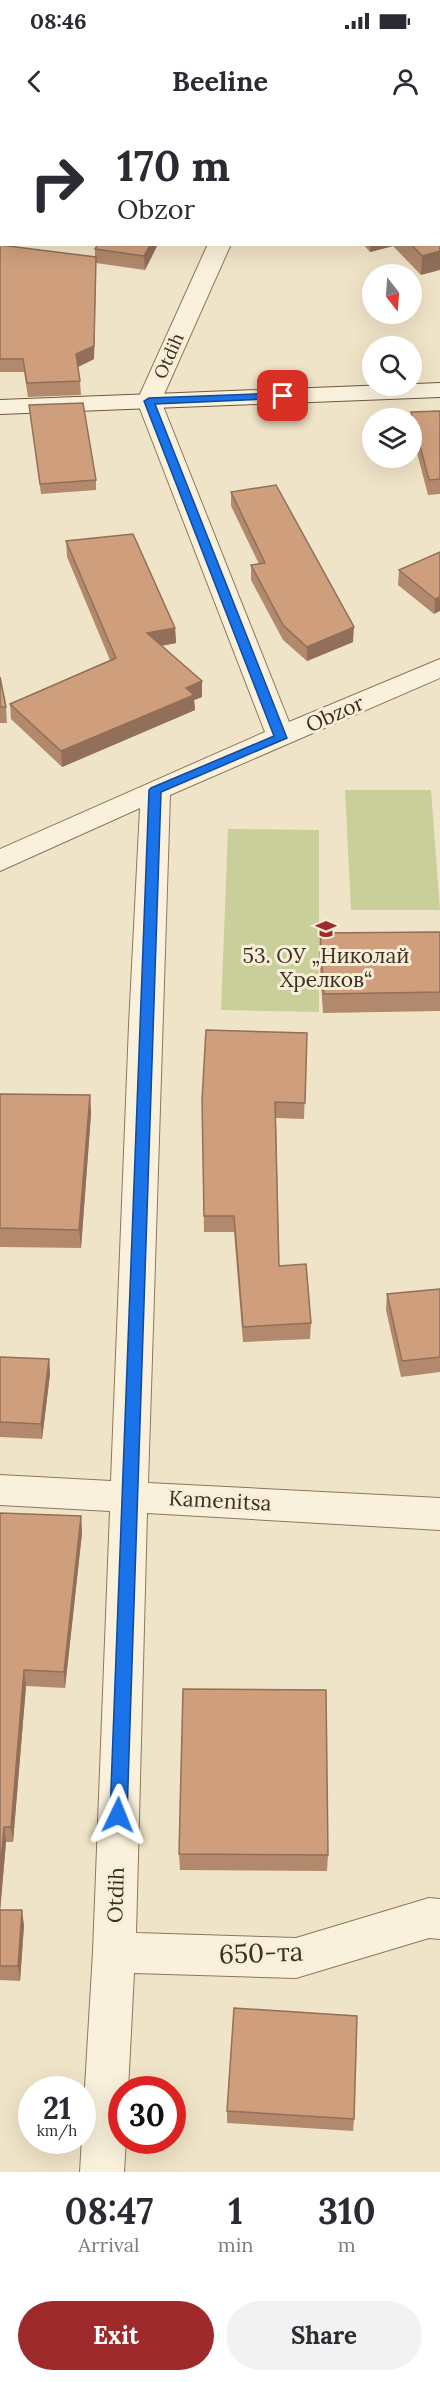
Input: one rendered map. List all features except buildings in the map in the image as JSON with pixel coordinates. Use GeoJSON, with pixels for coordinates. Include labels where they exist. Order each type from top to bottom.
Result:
{"type":"FeatureCollection","features":[{"type":"Feature","properties":{"kind":"street","name":"Otdih"},"geometry":{"type":"LineString","coordinates":[[219,246],[149,401],[281,738]]}},
{"type":"Feature","properties":{"kind":"street"},"geometry":{"type":"LineString","coordinates":[[0,407],[440,390]]}},
{"type":"Feature","properties":{"kind":"street","name":"Obzor"},"geometry":{"type":"LineString","coordinates":[[0,861],[155,790],[440,668]]}},
{"type":"Feature","properties":{"kind":"street","name":"Otdih"},"geometry":{"type":"LineString","coordinates":[[102,2172],[114,1952],[155,790]]}},
{"type":"Feature","properties":{"kind":"street","name":"Kamenitsa"},"geometry":{"type":"LineString","coordinates":[[0,1490],[440,1514]]}},
{"type":"Feature","properties":{"kind":"street","name":"650-та"},"geometry":{"type":"LineString","coordinates":[[114,1952],[296,1958],[429,1918],[440,1918]]}},
{"type":"Feature","properties":{"kind":"green space"},"geometry":{"type":"Polygon","coordinates":[[[345,790],[431,790],[440,910],[351,910],[345,790]]]}},
{"type":"Feature","properties":{"kind":"green space"},"geometry":{"type":"Polygon","coordinates":[[[228,829],[319,830],[319,1012],[221,1010],[228,829]]]}},
{"type":"Feature","properties":{"kind":"place","name":"53. ОУ „Николай Хрелков“"},"geometry":{"type":"Point","coordinates":[326,929]}},
{"type":"Feature","properties":{"kind":"route"},"geometry":{"type":"LineString","coordinates":[[118,1815],[155,790],[281,738],[149,401],[283,396]]}}]}
